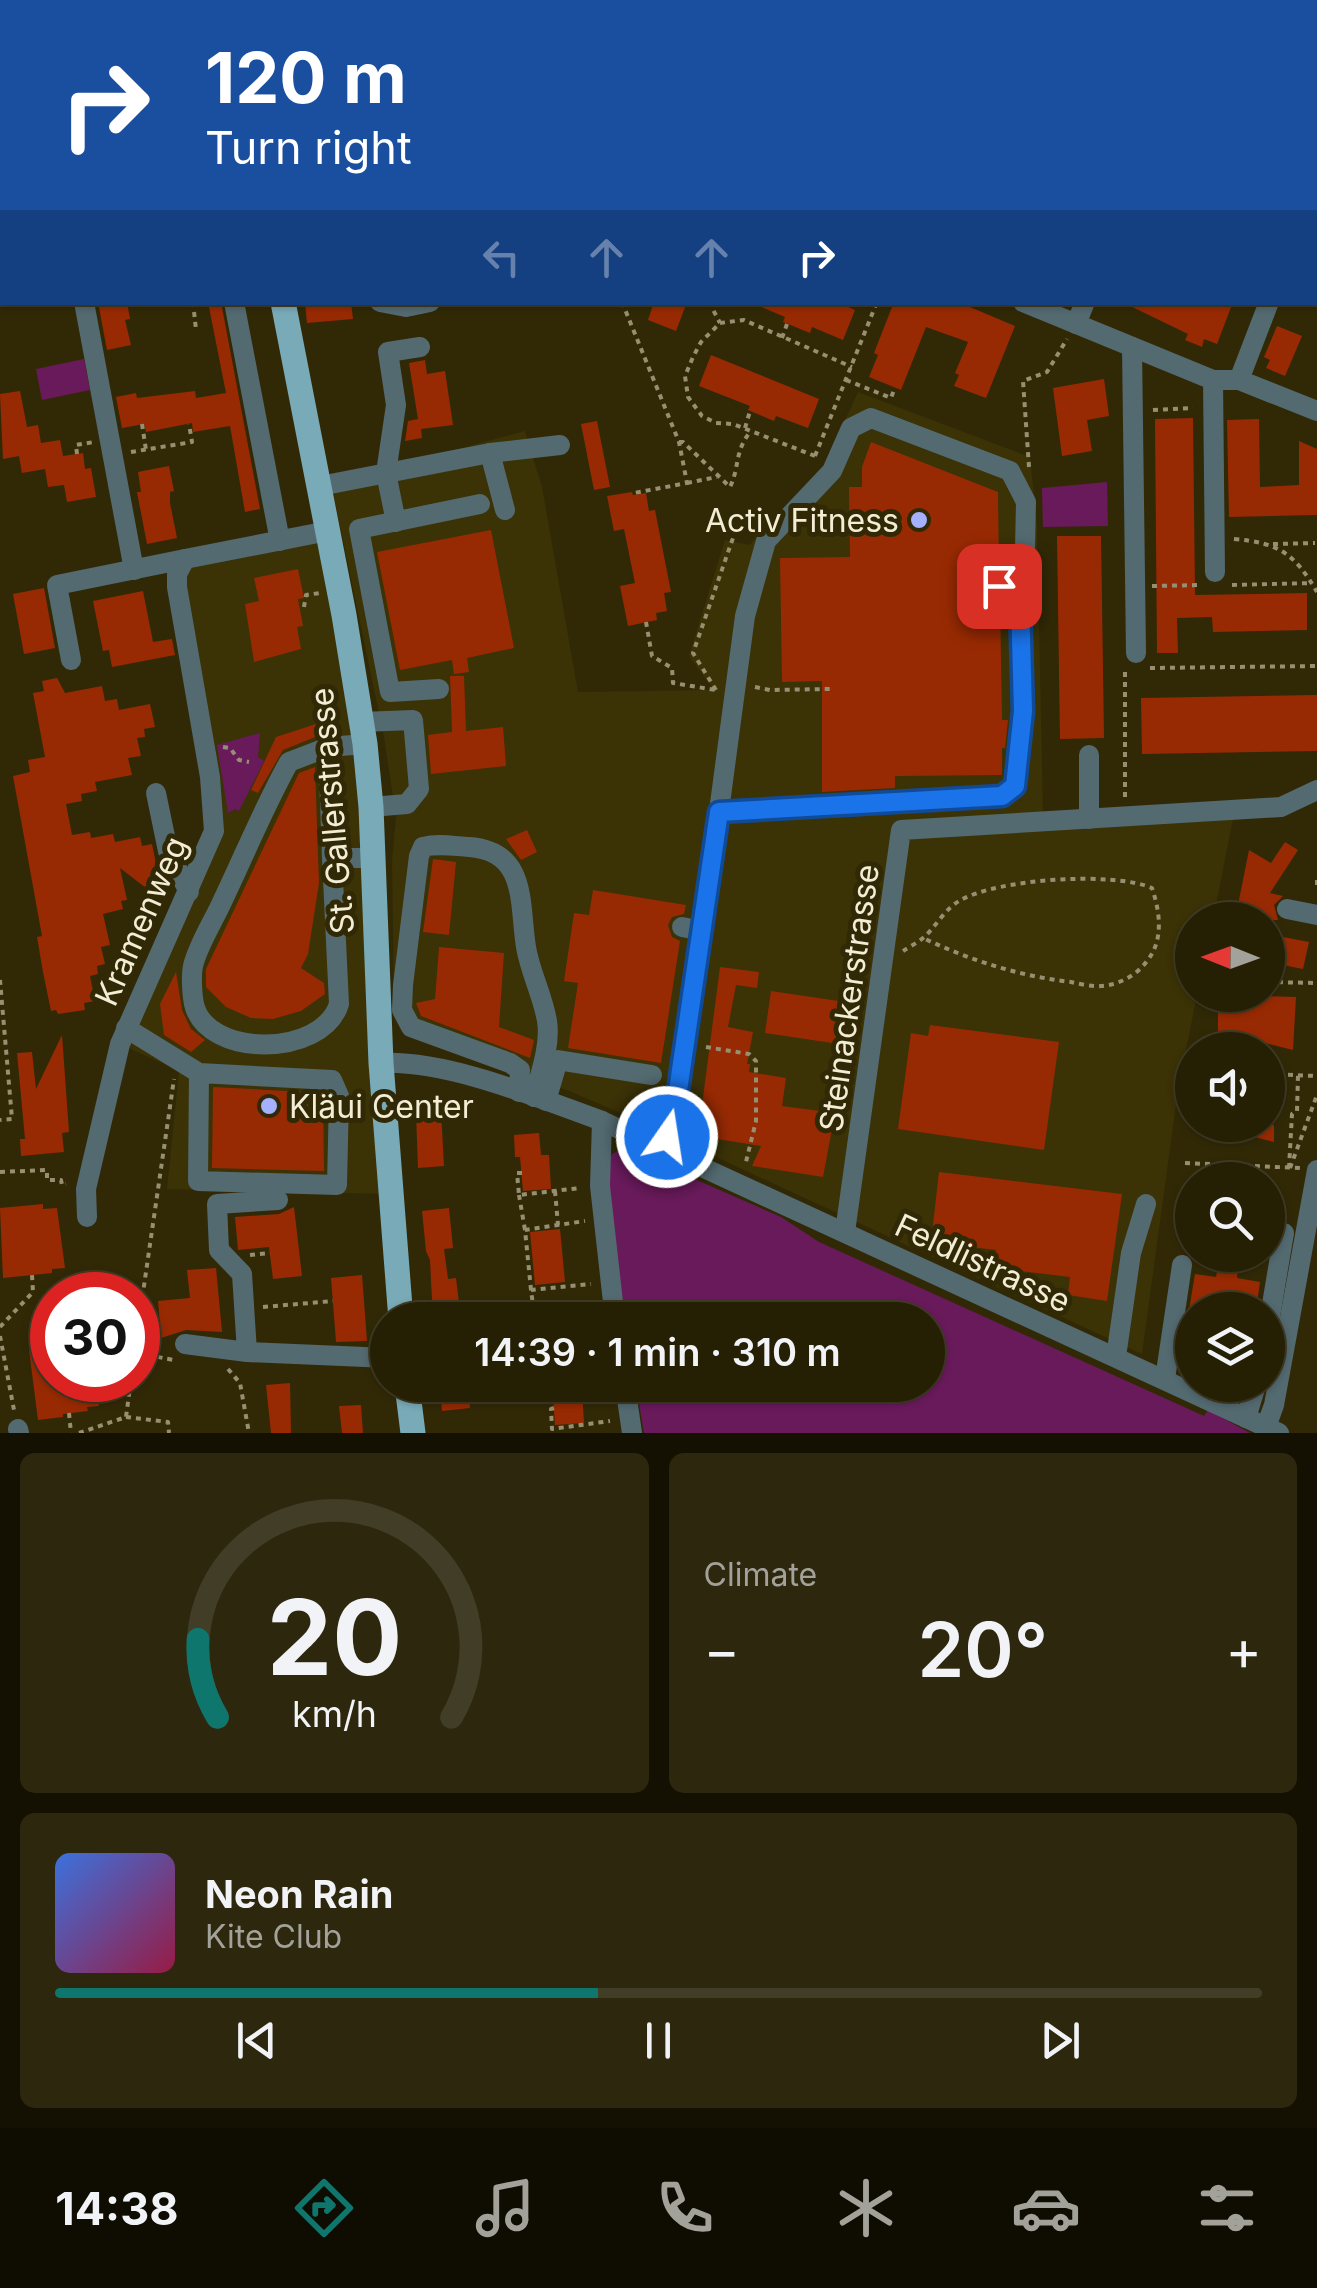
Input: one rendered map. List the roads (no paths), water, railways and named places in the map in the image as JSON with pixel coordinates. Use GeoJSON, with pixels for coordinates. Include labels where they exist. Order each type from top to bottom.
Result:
{"type":"FeatureCollection","features":[{"type":"Feature","properties":{"kind":"main road","name":"St. Gallerstrasse"},"geometry":{"type":"LineString","coordinates":[[284,305],[363,733],[371,807],[381,1063],[400,1302]]}},
{"type":"Feature","properties":{"kind":"main road"},"geometry":{"type":"LineString","coordinates":[[410,1402],[413,1433]]}},
{"type":"Feature","properties":{"kind":"street"},"geometry":{"type":"LineString","coordinates":[[85,305],[134,570]]}},
{"type":"Feature","properties":{"kind":"street"},"geometry":{"type":"LineString","coordinates":[[235,305],[280,541]]}},
{"type":"Feature","properties":{"kind":"street"},"geometry":{"type":"LineString","coordinates":[[393,305],[418,305]]}},
{"type":"Feature","properties":{"kind":"street"},"geometry":{"type":"LineString","coordinates":[[1030,305],[1212,380],[1239,380],[1317,411]]}},
{"type":"Feature","properties":{"kind":"street"},"geometry":{"type":"LineString","coordinates":[[1076,324],[1084,305]]}},
{"type":"Feature","properties":{"kind":"street"},"geometry":{"type":"LineString","coordinates":[[1239,380],[1267,305]]}},
{"type":"Feature","properties":{"kind":"street"},"geometry":{"type":"LineString","coordinates":[[396,522],[386,473],[396,406],[384,373],[388,352],[420,347]]}},
{"type":"Feature","properties":{"kind":"street"},"geometry":{"type":"LineString","coordinates":[[1132,348],[1134,663]]}},
{"type":"Feature","properties":{"kind":"street"},"geometry":{"type":"LineString","coordinates":[[1212,380],[1203,494],[1214,537],[1214,572]]}},
{"type":"Feature","properties":{"kind":"street"},"geometry":{"type":"LineString","coordinates":[[660,1150],[676,1104],[692,929],[719,812],[745,616],[766,541],[832,472],[851,428],[871,418],[1010,471],[1026,502],[1025,549]]}},
{"type":"Feature","properties":{"kind":"street"},"geometry":{"type":"LineString","coordinates":[[320,486],[490,453],[560,445]]}},
{"type":"Feature","properties":{"kind":"street"},"geometry":{"type":"LineString","coordinates":[[490,453],[505,510]]}},
{"type":"Feature","properties":{"kind":"street"},"geometry":{"type":"LineString","coordinates":[[439,690],[390,692],[360,529],[480,504]]}},
{"type":"Feature","properties":{"kind":"street"},"geometry":{"type":"LineString","coordinates":[[71,660],[57,586],[328,531]]}},
{"type":"Feature","properties":{"kind":"street","name":"Kramenweg"},"geometry":{"type":"LineString","coordinates":[[86,1217],[86,1189],[126,1028],[210,846],[215,817],[177,587],[177,574],[185,559]]}},
{"type":"Feature","properties":{"kind":"street"},"geometry":{"type":"LineString","coordinates":[[719,812],[1002,796],[1015,786],[1023,711],[1020,603],[1014,588],[999,590]]}},
{"type":"Feature","properties":{"kind":"street"},"geometry":{"type":"LineString","coordinates":[[328,747],[338,1004],[335,1015],[316,1034],[284,1044],[239,1041],[205,1025],[194,1007],[192,966],[289,762],[363,733],[413,720],[419,790],[407,804],[371,807]]}},
{"type":"Feature","properties":{"kind":"street"},"geometry":{"type":"LineString","coordinates":[[1089,755],[1089,819]]}},
{"type":"Feature","properties":{"kind":"street","name":"Steinackerstrasse"},"geometry":{"type":"LineString","coordinates":[[846,1232],[901,830],[1281,807],[1317,790]]}},
{"type":"Feature","properties":{"kind":"street"},"geometry":{"type":"LineString","coordinates":[[156,794],[168,850],[189,892]]}},
{"type":"Feature","properties":{"kind":"street"},"geometry":{"type":"LineString","coordinates":[[433,844],[485,848],[497,853],[515,878],[522,896],[526,949],[548,1022],[533,1097],[520,1070],[510,1063],[410,1027],[404,1020],[403,985],[423,847],[433,844]]}},
{"type":"Feature","properties":{"kind":"street"},"geometry":{"type":"LineString","coordinates":[[332,858],[373,858]]}},
{"type":"Feature","properties":{"kind":"street"},"geometry":{"type":"LineString","coordinates":[[1287,909],[1317,915]]}},
{"type":"Feature","properties":{"kind":"street"},"geometry":{"type":"LineString","coordinates":[[126,1028],[199,1073],[332,1080],[339,1096],[337,1185],[198,1181],[199,1073]]}},
{"type":"Feature","properties":{"kind":"street"},"geometry":{"type":"LineString","coordinates":[[533,1097],[558,1060],[649,1074]]}},
{"type":"Feature","properties":{"kind":"street","name":"Feldlistrasse"},"geometry":{"type":"LineString","coordinates":[[381,1063],[408,1062],[602,1121],[1272,1430]]}},
{"type":"Feature","properties":{"kind":"street"},"geometry":{"type":"LineString","coordinates":[[602,1121],[600,1186],[613,1302]]}},
{"type":"Feature","properties":{"kind":"street"},"geometry":{"type":"LineString","coordinates":[[1272,1430],[1308,1169]]}},
{"type":"Feature","properties":{"kind":"street"},"geometry":{"type":"LineString","coordinates":[[248,1352],[242,1274],[218,1250],[218,1204],[278,1200]]}},
{"type":"Feature","properties":{"kind":"street"},"geometry":{"type":"LineString","coordinates":[[1116,1357],[1131,1254],[1146,1204]]}},
{"type":"Feature","properties":{"kind":"street"},"geometry":{"type":"LineString","coordinates":[[1166,1379],[1181,1272]]}},
{"type":"Feature","properties":{"kind":"street"},"geometry":{"type":"LineString","coordinates":[[1171,1342],[1175,1344]]}},
{"type":"Feature","properties":{"kind":"street"},"geometry":{"type":"LineString","coordinates":[[187,1353],[370,1357]]}},
{"type":"Feature","properties":{"kind":"street"},"geometry":{"type":"LineString","coordinates":[[1241,1402],[1242,1416]]}},
{"type":"Feature","properties":{"kind":"street"},"geometry":{"type":"LineString","coordinates":[[1242,1416],[1248,1402]]}},
{"type":"Feature","properties":{"kind":"place","name":"Activ Fitness"},"geometry":{"type":"Point","coordinates":[919,520]}},
{"type":"Feature","properties":{"kind":"place","name":"Kläui Center"},"geometry":{"type":"Point","coordinates":[269,1106]}}]}
